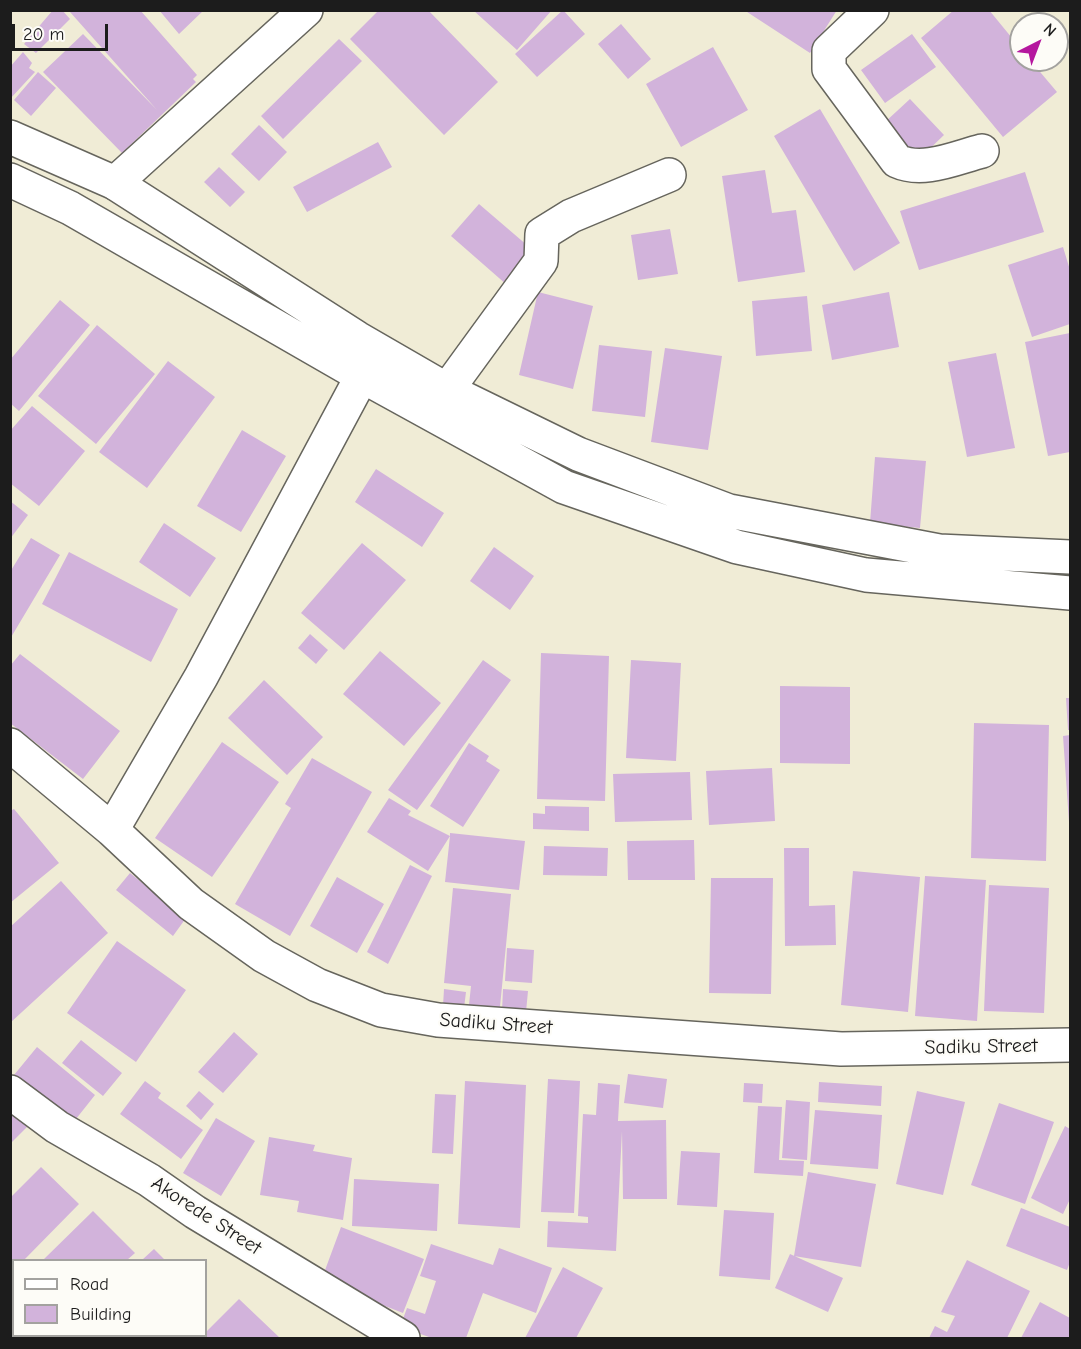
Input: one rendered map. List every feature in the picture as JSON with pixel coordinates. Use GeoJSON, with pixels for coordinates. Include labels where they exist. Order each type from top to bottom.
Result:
{"type":"FeatureCollection","features":[{"type":"Feature","properties":{"kind":"street"},"geometry":{"type":"LineString","coordinates":[[115,183],[306,10]]}},
{"type":"Feature","properties":{"kind":"street"},"geometry":{"type":"LineString","coordinates":[[872,10],[830,51],[829,69],[897,161],[910,167],[923,166],[982,151]]}},
{"type":"Feature","properties":{"kind":"street"},"geometry":{"type":"LineString","coordinates":[[10,137],[115,183],[357,338],[447,390],[578,454],[729,511],[939,551],[1071,557]]}},
{"type":"Feature","properties":{"kind":"street"},"geometry":{"type":"LineString","coordinates":[[447,390],[541,261],[542,234],[571,216],[669,175]]}},
{"type":"Feature","properties":{"kind":"street"},"geometry":{"type":"LineString","coordinates":[[10,180],[70,207],[362,376],[564,487],[737,547],[866,575],[1071,593]]}},
{"type":"Feature","properties":{"kind":"street"},"geometry":{"type":"LineString","coordinates":[[112,830],[201,677],[362,376]]}},
{"type":"Feature","properties":{"kind":"street"},"geometry":{"type":"LineString","coordinates":[[564,487],[578,454]]}},
{"type":"Feature","properties":{"kind":"street","name":"Sadiku Street"},"geometry":{"type":"LineString","coordinates":[[10,746],[112,830],[192,904],[264,956],[317,985],[381,1010],[438,1020],[841,1049],[1071,1045]]}},
{"type":"Feature","properties":{"kind":"street","name":"Akorede Street"},"geometry":{"type":"LineString","coordinates":[[10,1092],[57,1126],[149,1180],[195,1212],[403,1338]]}},
{"type":"Feature","properties":{"kind":"building"},"geometry":{"type":"Polygon","coordinates":[[[53,10],[62,10],[70,19],[36,53],[24,44],[53,10]]]}},
{"type":"Feature","properties":{"kind":"building"},"geometry":{"type":"Polygon","coordinates":[[[72,10],[140,10],[197,75],[193,79],[196,82],[122,153],[43,72],[83,34],[157,110],[70,12],[72,10]]]}},
{"type":"Feature","properties":{"kind":"building"},"geometry":{"type":"Polygon","coordinates":[[[159,10],[204,10],[179,34],[159,10]]]}},
{"type":"Feature","properties":{"kind":"building"},"geometry":{"type":"Polygon","coordinates":[[[379,10],[428,10],[498,82],[444,135],[350,39],[379,10]]]}},
{"type":"Feature","properties":{"kind":"building"},"geometry":{"type":"Polygon","coordinates":[[[473,10],[552,10],[517,50],[473,10]]]}},
{"type":"Feature","properties":{"kind":"building"},"geometry":{"type":"Polygon","coordinates":[[[563,10],[585,34],[537,77],[515,54],[563,10]]]}},
{"type":"Feature","properties":{"kind":"building"},"geometry":{"type":"Polygon","coordinates":[[[744,10],[837,10],[810,53],[744,10]]]}},
{"type":"Feature","properties":{"kind":"building"},"geometry":{"type":"Polygon","coordinates":[[[954,10],[989,10],[1009,34],[1009,72],[1040,72],[1057,92],[1003,137],[921,38],[954,10]]]}},
{"type":"Feature","properties":{"kind":"building"},"geometry":{"type":"Polygon","coordinates":[[[621,24],[651,59],[628,79],[598,44],[621,24]]]}},
{"type":"Feature","properties":{"kind":"building"},"geometry":{"type":"Polygon","coordinates":[[[912,34],[936,67],[885,103],[861,70],[912,34]]]}},
{"type":"Feature","properties":{"kind":"building"},"geometry":{"type":"Polygon","coordinates":[[[339,39],[362,61],[283,139],[261,116],[339,39]]]}},
{"type":"Feature","properties":{"kind":"building"},"geometry":{"type":"Polygon","coordinates":[[[713,47],[748,110],[681,147],[646,84],[713,47]]]}},
{"type":"Feature","properties":{"kind":"building"},"geometry":{"type":"Polygon","coordinates":[[[23,52],[32,63],[29,68],[35,72],[10,99],[10,67],[23,52]]]}},
{"type":"Feature","properties":{"kind":"building"},"geometry":{"type":"Polygon","coordinates":[[[38,72],[56,88],[31,116],[14,100],[38,72]]]}},
{"type":"Feature","properties":{"kind":"building"},"geometry":{"type":"Polygon","coordinates":[[[910,99],[944,135],[918,160],[884,123],[910,99]]]}},
{"type":"Feature","properties":{"kind":"building"},"geometry":{"type":"Polygon","coordinates":[[[820,109],[900,243],[854,271],[774,136],[820,109]]]}},
{"type":"Feature","properties":{"kind":"building"},"geometry":{"type":"Polygon","coordinates":[[[259,125],[287,152],[259,181],[231,154],[259,125]]]}},
{"type":"Feature","properties":{"kind":"building"},"geometry":{"type":"Polygon","coordinates":[[[378,142],[392,167],[307,212],[293,187],[378,142]]]}},
{"type":"Feature","properties":{"kind":"building"},"geometry":{"type":"Polygon","coordinates":[[[219,167],[245,192],[230,207],[204,182],[219,167]]]}},
{"type":"Feature","properties":{"kind":"building"},"geometry":{"type":"Polygon","coordinates":[[[765,170],[772,213],[796,210],[805,272],[738,282],[722,176],[765,170]]]}},
{"type":"Feature","properties":{"kind":"building"},"geometry":{"type":"Polygon","coordinates":[[[1025,172],[1044,232],[919,270],[900,211],[1025,172]]]}},
{"type":"Feature","properties":{"kind":"building"},"geometry":{"type":"Polygon","coordinates":[[[479,204],[535,252],[507,285],[451,236],[479,204]]]}},
{"type":"Feature","properties":{"kind":"building"},"geometry":{"type":"Polygon","coordinates":[[[670,229],[678,274],[638,280],[631,235],[670,229]]]}},
{"type":"Feature","properties":{"kind":"building"},"geometry":{"type":"Polygon","coordinates":[[[1063,247],[1070,270],[1070,324],[1032,337],[1008,265],[1063,247]]]}},
{"type":"Feature","properties":{"kind":"building"},"geometry":{"type":"Polygon","coordinates":[[[538,292],[593,306],[573,389],[519,375],[538,292]]]}},
{"type":"Feature","properties":{"kind":"building"},"geometry":{"type":"Polygon","coordinates":[[[889,292],[899,347],[832,360],[822,305],[889,292]]]}},
{"type":"Feature","properties":{"kind":"building"},"geometry":{"type":"Polygon","coordinates":[[[807,296],[812,351],[756,356],[752,301],[807,296]]]}},
{"type":"Feature","properties":{"kind":"building"},"geometry":{"type":"Polygon","coordinates":[[[60,300],[90,325],[19,411],[10,403],[10,360],[60,300]]]}},
{"type":"Feature","properties":{"kind":"building"},"geometry":{"type":"Polygon","coordinates":[[[97,325],[155,374],[96,444],[38,396],[97,325]]]}},
{"type":"Feature","properties":{"kind":"building"},"geometry":{"type":"Polygon","coordinates":[[[1070,333],[1070,452],[1048,456],[1025,342],[1070,333]]]}},
{"type":"Feature","properties":{"kind":"building"},"geometry":{"type":"Polygon","coordinates":[[[599,345],[652,351],[645,417],[592,411],[599,345]]]}},
{"type":"Feature","properties":{"kind":"building"},"geometry":{"type":"Polygon","coordinates":[[[665,348],[722,356],[708,450],[651,442],[665,348]]]}},
{"type":"Feature","properties":{"kind":"building"},"geometry":{"type":"Polygon","coordinates":[[[996,353],[1015,448],[967,457],[948,362],[996,353]]]}},
{"type":"Feature","properties":{"kind":"building"},"geometry":{"type":"Polygon","coordinates":[[[168,361],[215,397],[147,488],[99,452],[168,361]]]}},
{"type":"Feature","properties":{"kind":"building"},"geometry":{"type":"Polygon","coordinates":[[[32,406],[85,451],[39,506],[10,483],[10,431],[32,406]]]}},
{"type":"Feature","properties":{"kind":"building"},"geometry":{"type":"Polygon","coordinates":[[[242,430],[286,456],[241,532],[197,506],[242,430]]]}},
{"type":"Feature","properties":{"kind":"building"},"geometry":{"type":"Polygon","coordinates":[[[875,457],[926,461],[920,528],[870,523],[875,457]]]}},
{"type":"Feature","properties":{"kind":"building"},"geometry":{"type":"Polygon","coordinates":[[[376,469],[444,513],[422,547],[355,502],[376,469]]]}},
{"type":"Feature","properties":{"kind":"building"},"geometry":{"type":"Polygon","coordinates":[[[10,501],[28,515],[10,539],[10,501]]]}},
{"type":"Feature","properties":{"kind":"building"},"geometry":{"type":"Polygon","coordinates":[[[164,523],[216,558],[190,597],[139,562],[164,523]]]}},
{"type":"Feature","properties":{"kind":"building"},"geometry":{"type":"Polygon","coordinates":[[[31,538],[60,555],[10,639],[10,572],[31,538]]]}},
{"type":"Feature","properties":{"kind":"building"},"geometry":{"type":"Polygon","coordinates":[[[362,543],[406,580],[344,650],[301,613],[362,543]]]}},
{"type":"Feature","properties":{"kind":"building"},"geometry":{"type":"Polygon","coordinates":[[[494,547],[534,576],[510,610],[470,581],[494,547]]]}},
{"type":"Feature","properties":{"kind":"building"},"geometry":{"type":"Polygon","coordinates":[[[69,552],[178,609],[151,662],[42,604],[69,552]]]}},
{"type":"Feature","properties":{"kind":"building"},"geometry":{"type":"Polygon","coordinates":[[[310,634],[328,650],[316,664],[298,648],[310,634]]]}},
{"type":"Feature","properties":{"kind":"building"},"geometry":{"type":"Polygon","coordinates":[[[380,651],[441,703],[404,746],[343,694],[380,651]]]}},
{"type":"Feature","properties":{"kind":"building"},"geometry":{"type":"Polygon","coordinates":[[[541,653],[609,656],[605,801],[537,799],[541,653]]]}},
{"type":"Feature","properties":{"kind":"building"},"geometry":{"type":"Polygon","coordinates":[[[20,654],[120,731],[83,779],[10,723],[10,666],[20,654]]]}},
{"type":"Feature","properties":{"kind":"building"},"geometry":{"type":"Polygon","coordinates":[[[483,660],[511,680],[417,810],[388,790],[483,660]]]}},
{"type":"Feature","properties":{"kind":"building"},"geometry":{"type":"Polygon","coordinates":[[[631,660],[681,663],[676,761],[626,758],[631,660]]]}},
{"type":"Feature","properties":{"kind":"building"},"geometry":{"type":"Polygon","coordinates":[[[264,680],[323,737],[287,775],[228,718],[264,680]]]}},
{"type":"Feature","properties":{"kind":"building"},"geometry":{"type":"Polygon","coordinates":[[[780,686],[850,687],[850,764],[780,763],[780,686]]]}},
{"type":"Feature","properties":{"kind":"building"},"geometry":{"type":"Polygon","coordinates":[[[1066,698],[1070,698],[1070,730],[1068,730],[1066,698]]]}},
{"type":"Feature","properties":{"kind":"building"},"geometry":{"type":"Polygon","coordinates":[[[974,723],[1049,725],[1046,861],[971,858],[974,723]]]}},
{"type":"Feature","properties":{"kind":"building"},"geometry":{"type":"Polygon","coordinates":[[[1070,735],[1070,822],[1069,822],[1063,736],[1070,735]]]}},
{"type":"Feature","properties":{"kind":"building"},"geometry":{"type":"Polygon","coordinates":[[[222,742],[279,782],[212,877],[155,838],[222,742]]]}},
{"type":"Feature","properties":{"kind":"building"},"geometry":{"type":"Polygon","coordinates":[[[469,743],[489,756],[486,761],[500,770],[463,827],[430,806],[469,743]]]}},
{"type":"Feature","properties":{"kind":"building"},"geometry":{"type":"Polygon","coordinates":[[[312,758],[372,792],[290,936],[235,904],[291,808],[285,804],[312,758]]]}},
{"type":"Feature","properties":{"kind":"building"},"geometry":{"type":"Polygon","coordinates":[[[772,768],[775,821],[709,825],[706,771],[772,768]]]}},
{"type":"Feature","properties":{"kind":"building"},"geometry":{"type":"Polygon","coordinates":[[[690,772],[692,820],[615,822],[613,774],[690,772]]]}},
{"type":"Feature","properties":{"kind":"building"},"geometry":{"type":"Polygon","coordinates":[[[389,798],[411,811],[408,815],[450,836],[428,871],[367,832],[389,798]]]}},
{"type":"Feature","properties":{"kind":"building"},"geometry":{"type":"Polygon","coordinates":[[[545,806],[589,807],[589,831],[533,829],[533,813],[545,814],[545,806]]]}},
{"type":"Feature","properties":{"kind":"building"},"geometry":{"type":"Polygon","coordinates":[[[14,809],[59,863],[10,903],[10,811],[14,809]]]}},
{"type":"Feature","properties":{"kind":"building"},"geometry":{"type":"Polygon","coordinates":[[[450,833],[525,841],[519,890],[445,882],[450,833]]]}},
{"type":"Feature","properties":{"kind":"building"},"geometry":{"type":"Polygon","coordinates":[[[694,840],[695,880],[628,880],[627,841],[694,840]]]}},
{"type":"Feature","properties":{"kind":"building"},"geometry":{"type":"Polygon","coordinates":[[[544,846],[608,848],[607,876],[543,875],[544,846]]]}},
{"type":"Feature","properties":{"kind":"building"},"geometry":{"type":"Polygon","coordinates":[[[784,848],[809,848],[809,906],[835,905],[836,945],[785,946],[784,848]]]}},
{"type":"Feature","properties":{"kind":"building"},"geometry":{"type":"Polygon","coordinates":[[[410,865],[432,876],[388,964],[367,952],[410,865]]]}},
{"type":"Feature","properties":{"kind":"building"},"geometry":{"type":"Polygon","coordinates":[[[853,871],[920,877],[908,1012],[841,1005],[853,871]]]}},
{"type":"Feature","properties":{"kind":"building"},"geometry":{"type":"Polygon","coordinates":[[[130,873],[186,918],[173,936],[116,890],[130,873]]]}},
{"type":"Feature","properties":{"kind":"building"},"geometry":{"type":"Polygon","coordinates":[[[925,876],[986,880],[977,1021],[915,1016],[925,876]]]}},
{"type":"Feature","properties":{"kind":"building"},"geometry":{"type":"Polygon","coordinates":[[[337,877],[384,904],[357,953],[310,926],[337,877]]]}},
{"type":"Feature","properties":{"kind":"building"},"geometry":{"type":"Polygon","coordinates":[[[711,878],[773,878],[771,994],[709,993],[711,878]]]}},
{"type":"Feature","properties":{"kind":"building"},"geometry":{"type":"Polygon","coordinates":[[[61,881],[108,933],[10,1023],[10,927],[61,881]]]}},
{"type":"Feature","properties":{"kind":"building"},"geometry":{"type":"Polygon","coordinates":[[[989,885],[1049,888],[1044,1013],[984,1011],[989,885]]]}},
{"type":"Feature","properties":{"kind":"building"},"geometry":{"type":"Polygon","coordinates":[[[453,888],[511,894],[499,1017],[468,1014],[471,986],[444,983],[453,888]]]}},
{"type":"Feature","properties":{"kind":"building"},"geometry":{"type":"Polygon","coordinates":[[[117,941],[186,990],[136,1062],[67,1013],[117,941]]]}},
{"type":"Feature","properties":{"kind":"building"},"geometry":{"type":"Polygon","coordinates":[[[507,948],[534,950],[532,983],[505,981],[507,948]]]}},
{"type":"Feature","properties":{"kind":"building"},"geometry":{"type":"Polygon","coordinates":[[[444,989],[466,992],[464,1008],[443,1006],[444,989]]]}},
{"type":"Feature","properties":{"kind":"building"},"geometry":{"type":"Polygon","coordinates":[[[503,989],[528,991],[526,1012],[502,1011],[503,989]]]}},
{"type":"Feature","properties":{"kind":"building"},"geometry":{"type":"Polygon","coordinates":[[[234,1032],[258,1054],[223,1093],[198,1072],[234,1032]]]}},
{"type":"Feature","properties":{"kind":"building"},"geometry":{"type":"Polygon","coordinates":[[[81,1040],[122,1073],[103,1096],[62,1063],[81,1040]]]}},
{"type":"Feature","properties":{"kind":"building"},"geometry":{"type":"Polygon","coordinates":[[[37,1047],[95,1095],[72,1124],[14,1075],[37,1047]]]}},
{"type":"Feature","properties":{"kind":"building"},"geometry":{"type":"Polygon","coordinates":[[[628,1074],[667,1079],[663,1108],[624,1103],[628,1074]]]}},
{"type":"Feature","properties":{"kind":"building"},"geometry":{"type":"Polygon","coordinates":[[[548,1079],[580,1081],[574,1213],[541,1212],[548,1079]]]}},
{"type":"Feature","properties":{"kind":"building"},"geometry":{"type":"Polygon","coordinates":[[[145,1081],[161,1093],[158,1098],[203,1130],[181,1159],[120,1114],[145,1081]]]}},
{"type":"Feature","properties":{"kind":"building"},"geometry":{"type":"Polygon","coordinates":[[[465,1081],[526,1085],[520,1228],[458,1224],[465,1081]]]}},
{"type":"Feature","properties":{"kind":"building"},"geometry":{"type":"Polygon","coordinates":[[[819,1082],[882,1086],[881,1106],[818,1102],[819,1082]]]}},
{"type":"Feature","properties":{"kind":"building"},"geometry":{"type":"Polygon","coordinates":[[[598,1083],[620,1085],[618,1121],[666,1120],[667,1199],[623,1199],[622,1131],[616,1251],[547,1247],[548,1221],[588,1223],[588,1217],[578,1216],[583,1114],[596,1115],[598,1083]]]}},
{"type":"Feature","properties":{"kind":"building"},"geometry":{"type":"Polygon","coordinates":[[[744,1083],[763,1084],[762,1103],[743,1102],[744,1083]]]}},
{"type":"Feature","properties":{"kind":"building"},"geometry":{"type":"Polygon","coordinates":[[[199,1091],[214,1104],[201,1120],[186,1106],[199,1091]]]}},
{"type":"Feature","properties":{"kind":"building"},"geometry":{"type":"Polygon","coordinates":[[[917,1091],[965,1102],[943,1195],[896,1184],[917,1091]]]}},
{"type":"Feature","properties":{"kind":"building"},"geometry":{"type":"Polygon","coordinates":[[[435,1094],[456,1095],[453,1154],[432,1153],[435,1094]]]}},
{"type":"Feature","properties":{"kind":"building"},"geometry":{"type":"Polygon","coordinates":[[[786,1100],[810,1102],[807,1160],[782,1158],[786,1100]]]}},
{"type":"Feature","properties":{"kind":"building"},"geometry":{"type":"Polygon","coordinates":[[[999,1103],[1054,1122],[1025,1204],[971,1185],[999,1103]]]}},
{"type":"Feature","properties":{"kind":"building"},"geometry":{"type":"Polygon","coordinates":[[[758,1106],[782,1107],[779,1160],[804,1161],[803,1176],[754,1173],[758,1106]]]}},
{"type":"Feature","properties":{"kind":"building"},"geometry":{"type":"Polygon","coordinates":[[[815,1110],[882,1115],[878,1169],[810,1164],[815,1110]]]}},
{"type":"Feature","properties":{"kind":"building"},"geometry":{"type":"Polygon","coordinates":[[[10,1111],[27,1127],[10,1144],[10,1111]]]}},
{"type":"Feature","properties":{"kind":"building"},"geometry":{"type":"Polygon","coordinates":[[[216,1118],[255,1141],[221,1196],[183,1173],[216,1118]]]}},
{"type":"Feature","properties":{"kind":"building"},"geometry":{"type":"Polygon","coordinates":[[[1065,1126],[1070,1129],[1070,1199],[1063,1214],[1031,1198],[1065,1126]]]}},
{"type":"Feature","properties":{"kind":"building"},"geometry":{"type":"Polygon","coordinates":[[[269,1137],[315,1145],[313,1151],[352,1158],[343,1220],[297,1212],[299,1201],[260,1195],[269,1137]]]}},
{"type":"Feature","properties":{"kind":"building"},"geometry":{"type":"Polygon","coordinates":[[[681,1151],[720,1153],[717,1207],[677,1205],[681,1151]]]}},
{"type":"Feature","properties":{"kind":"building"},"geometry":{"type":"Polygon","coordinates":[[[41,1167],[79,1204],[25,1259],[12,1259],[10,1275],[10,1198],[41,1167]]]}},
{"type":"Feature","properties":{"kind":"building"},"geometry":{"type":"Polygon","coordinates":[[[808,1172],[876,1184],[861,1267],[794,1256],[808,1172]]]}},
{"type":"Feature","properties":{"kind":"building"},"geometry":{"type":"Polygon","coordinates":[[[354,1179],[439,1184],[437,1231],[352,1226],[354,1179]]]}},
{"type":"Feature","properties":{"kind":"building"},"geometry":{"type":"Polygon","coordinates":[[[1021,1208],[1070,1227],[1070,1262],[1067,1270],[1006,1246],[1021,1208]]]}},
{"type":"Feature","properties":{"kind":"building"},"geometry":{"type":"Polygon","coordinates":[[[724,1210],[774,1213],[770,1280],[719,1276],[724,1210]]]}},
{"type":"Feature","properties":{"kind":"building"},"geometry":{"type":"Polygon","coordinates":[[[93,1211],[135,1253],[128,1259],[44,1259],[93,1211]]]}},
{"type":"Feature","properties":{"kind":"building"},"geometry":{"type":"Polygon","coordinates":[[[341,1227],[424,1259],[403,1313],[321,1281],[341,1227]]]}},
{"type":"Feature","properties":{"kind":"building"},"geometry":{"type":"Polygon","coordinates":[[[431,1244],[493,1265],[499,1248],[552,1268],[536,1313],[483,1293],[466,1338],[432,1338],[400,1327],[407,1308],[425,1314],[436,1281],[420,1276],[431,1244]]]}},
{"type":"Feature","properties":{"kind":"building"},"geometry":{"type":"Polygon","coordinates":[[[154,1249],[164,1259],[143,1259],[154,1249]]]}},
{"type":"Feature","properties":{"kind":"building"},"geometry":{"type":"Polygon","coordinates":[[[790,1254],[843,1278],[828,1312],[775,1288],[790,1254]]]}},
{"type":"Feature","properties":{"kind":"building"},"geometry":{"type":"Polygon","coordinates":[[[967,1260],[1030,1291],[1007,1338],[929,1338],[935,1326],[947,1332],[955,1316],[941,1312],[967,1260]]]}},
{"type":"Feature","properties":{"kind":"building"},"geometry":{"type":"Polygon","coordinates":[[[563,1267],[603,1288],[576,1338],[525,1338],[563,1267]]]}},
{"type":"Feature","properties":{"kind":"building"},"geometry":{"type":"Polygon","coordinates":[[[12,1292],[12,1326],[10,1325],[10,1294],[12,1292]]]}},
{"type":"Feature","properties":{"kind":"building"},"geometry":{"type":"Polygon","coordinates":[[[239,1299],[280,1338],[200,1338],[207,1337],[207,1331],[239,1299]]]}},
{"type":"Feature","properties":{"kind":"building"},"geometry":{"type":"Polygon","coordinates":[[[1040,1302],[1070,1318],[1070,1338],[1021,1338],[1040,1302]]]}},
{"type":"Feature","properties":{"kind":"building"},"geometry":{"type":"Polygon","coordinates":[[[22,1337],[52,1337],[50,1338],[22,1337]]]}},
{"type":"Feature","properties":{"kind":"building"},"geometry":{"type":"Polygon","coordinates":[[[135,1337],[137,1338],[74,1338],[135,1337]]]}}]}
